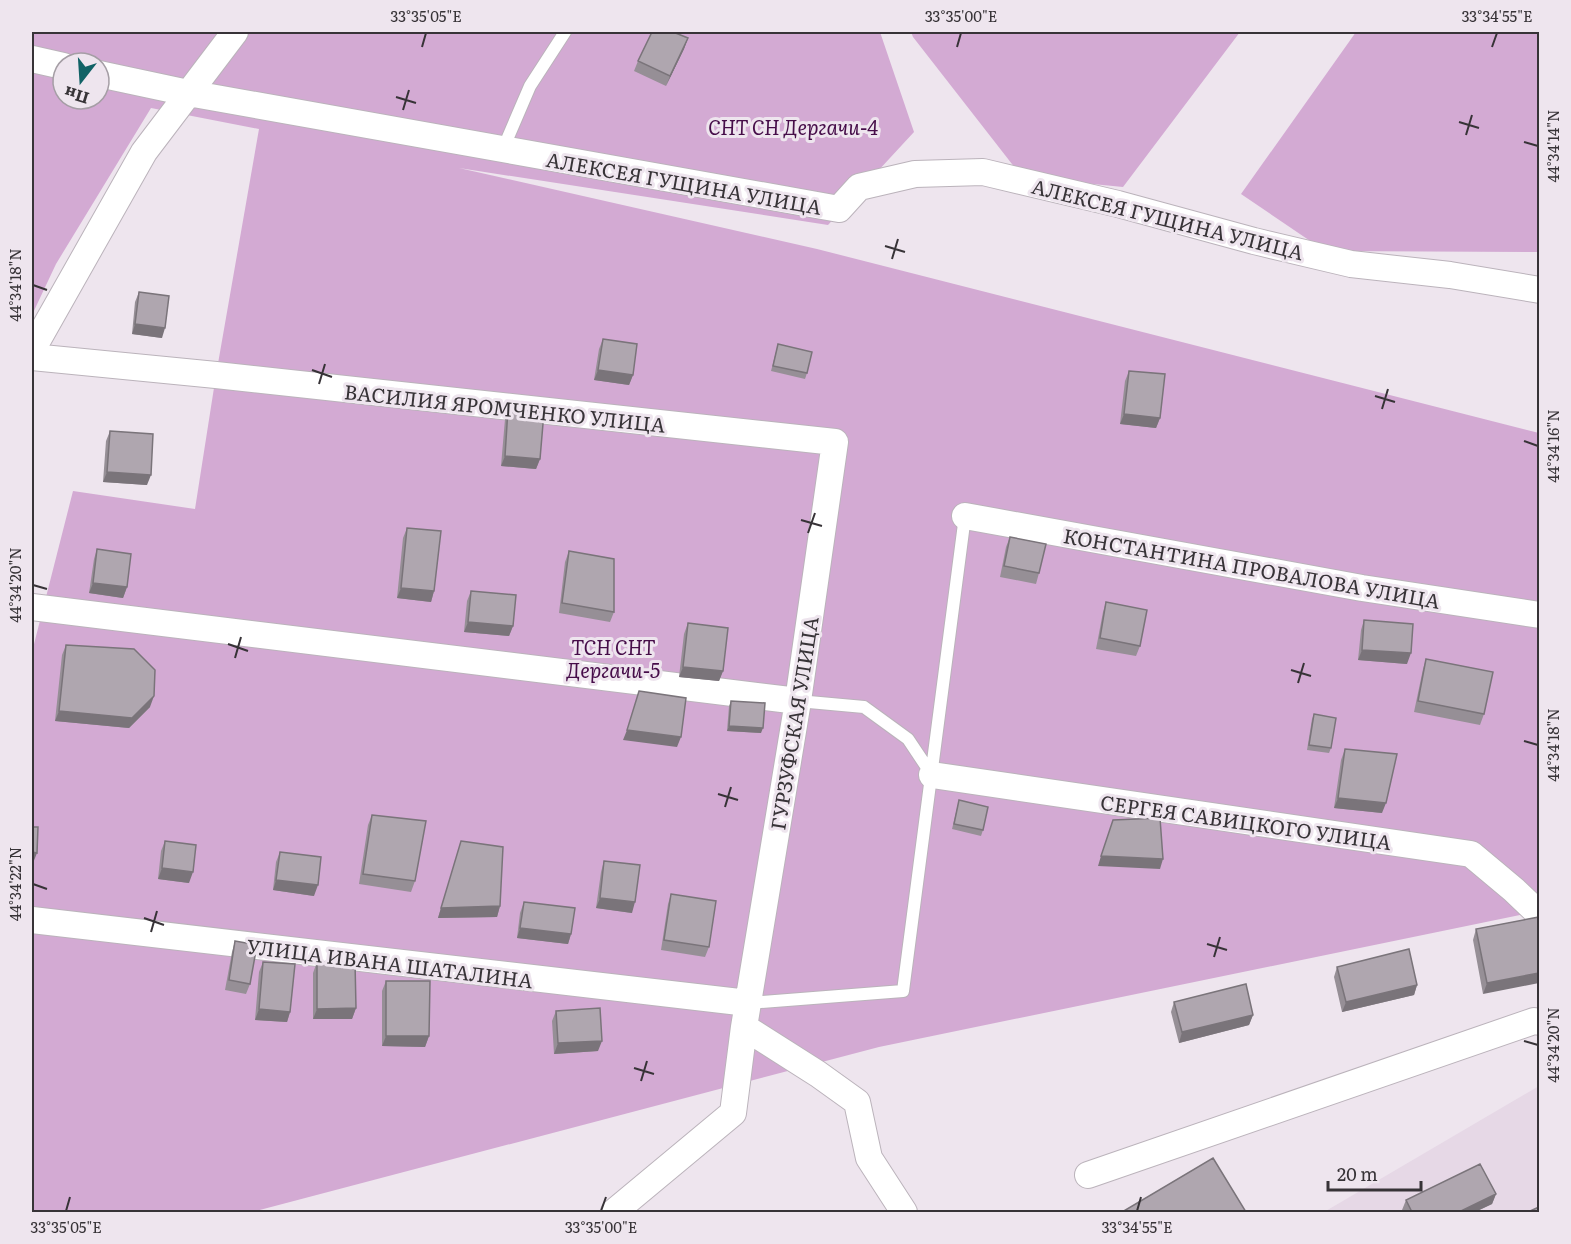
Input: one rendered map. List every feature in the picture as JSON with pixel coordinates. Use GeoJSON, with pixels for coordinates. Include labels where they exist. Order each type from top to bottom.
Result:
{"type":"FeatureCollection","features":[{"type":"Feature","properties":{"kind":"street"},"geometry":{"type":"LineString","coordinates":[[32,350],[144,152],[235,32]]}},
{"type":"Feature","properties":{"kind":"street"},"geometry":{"type":"LineString","coordinates":[[32,59],[51,63]]}},
{"type":"Feature","properties":{"kind":"street","name":"АЛЕКСЕЯ ГУЩИНА УЛИЦА"},"geometry":{"type":"LineString","coordinates":[[111,77],[188,93],[839,209],[859,188],[915,174],[983,172],[1351,264],[1450,275],[1539,290]]}},
{"type":"Feature","properties":{"kind":"street","name":"ВАСИЛИЯ ЯРОМЧЕНКО УЛИЦА"},"geometry":{"type":"LineString","coordinates":[[32,357],[835,442]]}},
{"type":"Feature","properties":{"kind":"street","name":"ГУРЗУФСКАЯ УЛИЦА"},"geometry":{"type":"LineString","coordinates":[[614,1212],[733,1113],[746,1015],[798,701],[835,442]]}},
{"type":"Feature","properties":{"kind":"street","name":"КОНСТАНТИНА ПРОВАЛОВА УЛИЦА"},"geometry":{"type":"LineString","coordinates":[[965,516],[1362,588],[1539,615]]}},
{"type":"Feature","properties":{"kind":"street"},"geometry":{"type":"LineString","coordinates":[[32,608],[798,701]]}},
{"type":"Feature","properties":{"kind":"street","name":"СЕРГЕЯ САВИЦКОГО УЛИЦА"},"geometry":{"type":"LineString","coordinates":[[932,775],[1471,854],[1539,912]]}},
{"type":"Feature","properties":{"kind":"street","name":"УЛИЦА ИВАНА ШАТАЛИНА"},"geometry":{"type":"LineString","coordinates":[[32,920],[746,1015]]}},
{"type":"Feature","properties":{"kind":"street"},"geometry":{"type":"LineString","coordinates":[[746,1015],[818,1074],[857,1102],[868,1158],[904,1212]]}},
{"type":"Feature","properties":{"kind":"street"},"geometry":{"type":"LineString","coordinates":[[1088,1175],[1523,1025],[1539,1022]]}},
{"type":"Feature","properties":{"kind":"lane"},"geometry":{"type":"LineString","coordinates":[[503,149],[530,86],[565,32]]}},
{"type":"Feature","properties":{"kind":"lane"},"geometry":{"type":"LineString","coordinates":[[746,1015],[903,992],[965,516]]}},
{"type":"Feature","properties":{"kind":"lane"},"geometry":{"type":"LineString","coordinates":[[798,701],[864,707],[908,739],[932,775]]}},
{"type":"Feature","properties":{"kind":"shaded area"},"geometry":{"type":"Polygon","coordinates":[[[1539,1086],[1539,1212],[1324,1212],[1539,1086]]]}},
{"type":"Feature","properties":{"kind":"green space","name":"ТСН СНТ Дергачи-5"},"geometry":{"type":"Polygon","coordinates":[[[32,32],[880,32],[914,132],[828,225],[459,168],[817,249],[1539,433],[1539,911],[879,1047],[252,1212],[32,1212],[32,652],[73,491],[195,509],[259,129],[151,108],[56,264],[32,315],[32,32]]]}},
{"type":"Feature","properties":{"kind":"green space"},"geometry":{"type":"Polygon","coordinates":[[[911,32],[1240,32],[1123,187],[1022,177],[911,32]]]}},
{"type":"Feature","properties":{"kind":"green space"},"geometry":{"type":"Polygon","coordinates":[[[1356,32],[1539,32],[1539,252],[1325,251],[1241,194],[1356,32]]]}},
{"type":"Feature","properties":{"kind":"building"},"geometry":{"type":"Polygon","coordinates":[[[652,32],[673,32],[688,38],[670,76],[638,61],[652,32]]]}},
{"type":"Feature","properties":{"kind":"building"},"geometry":{"type":"Polygon","coordinates":[[[139,292],[169,296],[165,328],[135,324],[139,292]]]}},
{"type":"Feature","properties":{"kind":"building"},"geometry":{"type":"Polygon","coordinates":[[[603,339],[637,344],[633,375],[598,370],[603,339]]]}},
{"type":"Feature","properties":{"kind":"building"},"geometry":{"type":"Polygon","coordinates":[[[778,344],[812,352],[807,373],[773,366],[778,344]]]}},
{"type":"Feature","properties":{"kind":"building"},"geometry":{"type":"Polygon","coordinates":[[[1129,371],[1165,374],[1160,418],[1124,414],[1129,371]]]}},
{"type":"Feature","properties":{"kind":"building"},"geometry":{"type":"Polygon","coordinates":[[[508,409],[544,412],[540,459],[505,456],[508,409]]]}},
{"type":"Feature","properties":{"kind":"building"},"geometry":{"type":"Polygon","coordinates":[[[110,431],[153,434],[151,475],[107,472],[110,431]]]}},
{"type":"Feature","properties":{"kind":"building"},"geometry":{"type":"Polygon","coordinates":[[[407,528],[441,531],[434,591],[401,588],[407,528]]]}},
{"type":"Feature","properties":{"kind":"building"},"geometry":{"type":"Polygon","coordinates":[[[1010,537],[1046,544],[1039,573],[1004,566],[1010,537]]]}},
{"type":"Feature","properties":{"kind":"building"},"geometry":{"type":"Polygon","coordinates":[[[97,549],[131,554],[127,587],[93,583],[97,549]]]}},
{"type":"Feature","properties":{"kind":"building"},"geometry":{"type":"Polygon","coordinates":[[[569,551],[614,559],[614,612],[562,603],[569,551]]]}},
{"type":"Feature","properties":{"kind":"building"},"geometry":{"type":"Polygon","coordinates":[[[471,591],[516,595],[513,626],[468,622],[471,591]]]}},
{"type":"Feature","properties":{"kind":"building"},"geometry":{"type":"Polygon","coordinates":[[[1106,602],[1147,610],[1140,646],[1100,638],[1106,602]]]}},
{"type":"Feature","properties":{"kind":"building"},"geometry":{"type":"Polygon","coordinates":[[[1364,620],[1413,624],[1411,653],[1362,650],[1364,620]]]}},
{"type":"Feature","properties":{"kind":"building"},"geometry":{"type":"Polygon","coordinates":[[[688,623],[728,628],[723,671],[683,667],[688,623]]]}},
{"type":"Feature","properties":{"kind":"building"},"geometry":{"type":"Polygon","coordinates":[[[66,645],[134,649],[155,670],[154,696],[132,718],[59,711],[66,645]]]}},
{"type":"Feature","properties":{"kind":"building"},"geometry":{"type":"Polygon","coordinates":[[[1426,659],[1493,672],[1484,714],[1418,701],[1426,659]]]}},
{"type":"Feature","properties":{"kind":"building"},"geometry":{"type":"Polygon","coordinates":[[[639,691],[686,698],[681,737],[627,730],[639,691]]]}},
{"type":"Feature","properties":{"kind":"building"},"geometry":{"type":"Polygon","coordinates":[[[731,701],[765,703],[763,728],[729,726],[731,701]]]}},
{"type":"Feature","properties":{"kind":"building"},"geometry":{"type":"Polygon","coordinates":[[[1314,714],[1336,718],[1331,748],[1309,745],[1314,714]]]}},
{"type":"Feature","properties":{"kind":"building"},"geometry":{"type":"Polygon","coordinates":[[[1345,749],[1397,754],[1386,803],[1338,798],[1345,749]]]}},
{"type":"Feature","properties":{"kind":"building"},"geometry":{"type":"Polygon","coordinates":[[[959,800],[988,807],[983,830],[954,824],[959,800]]]}},
{"type":"Feature","properties":{"kind":"building"},"geometry":{"type":"Polygon","coordinates":[[[372,815],[426,821],[415,881],[363,874],[372,815]]]}},
{"type":"Feature","properties":{"kind":"building"},"geometry":{"type":"Polygon","coordinates":[[[1160,818],[1163,859],[1101,856],[1113,820],[1160,818]]]}},
{"type":"Feature","properties":{"kind":"building"},"geometry":{"type":"Polygon","coordinates":[[[32,827],[38,827],[37,853],[32,852],[32,827]]]}},
{"type":"Feature","properties":{"kind":"building"},"geometry":{"type":"Polygon","coordinates":[[[165,841],[196,845],[193,872],[162,868],[165,841]]]}},
{"type":"Feature","properties":{"kind":"building"},"geometry":{"type":"Polygon","coordinates":[[[461,841],[503,847],[500,906],[441,908],[461,841]]]}},
{"type":"Feature","properties":{"kind":"building"},"geometry":{"type":"Polygon","coordinates":[[[280,852],[321,857],[318,885],[276,880],[280,852]]]}},
{"type":"Feature","properties":{"kind":"building"},"geometry":{"type":"Polygon","coordinates":[[[604,861],[640,865],[635,902],[600,898],[604,861]]]}},
{"type":"Feature","properties":{"kind":"building"},"geometry":{"type":"Polygon","coordinates":[[[671,894],[716,901],[709,947],[664,940],[671,894]]]}},
{"type":"Feature","properties":{"kind":"building"},"geometry":{"type":"Polygon","coordinates":[[[524,902],[575,908],[571,934],[520,928],[524,902]]]}},
{"type":"Feature","properties":{"kind":"building"},"geometry":{"type":"Polygon","coordinates":[[[1539,917],[1539,973],[1487,983],[1476,929],[1539,917]]]}},
{"type":"Feature","properties":{"kind":"building"},"geometry":{"type":"Polygon","coordinates":[[[235,941],[257,945],[250,984],[229,980],[235,941]]]}},
{"type":"Feature","properties":{"kind":"building"},"geometry":{"type":"Polygon","coordinates":[[[1409,949],[1417,985],[1346,1002],[1337,967],[1409,949]]]}},
{"type":"Feature","properties":{"kind":"building"},"geometry":{"type":"Polygon","coordinates":[[[263,962],[295,964],[290,1012],[259,1009],[263,962]]]}},
{"type":"Feature","properties":{"kind":"building"},"geometry":{"type":"Polygon","coordinates":[[[317,962],[355,962],[356,1008],[317,1009],[317,962]]]}},
{"type":"Feature","properties":{"kind":"building"},"geometry":{"type":"Polygon","coordinates":[[[386,981],[430,981],[429,1036],[386,1036],[386,981]]]}},
{"type":"Feature","properties":{"kind":"building"},"geometry":{"type":"Polygon","coordinates":[[[1246,984],[1253,1015],[1182,1032],[1174,1002],[1246,984]]]}},
{"type":"Feature","properties":{"kind":"building"},"geometry":{"type":"Polygon","coordinates":[[[600,1008],[602,1041],[558,1043],[556,1011],[600,1008]]]}},
{"type":"Feature","properties":{"kind":"building"},"geometry":{"type":"Polygon","coordinates":[[[1213,1158],[1246,1212],[1122,1212],[1213,1158]]]}},
{"type":"Feature","properties":{"kind":"building"},"geometry":{"type":"Polygon","coordinates":[[[1480,1164],[1496,1194],[1459,1212],[1412,1212],[1406,1200],[1480,1164]]]}},
{"type":"Feature","properties":{"kind":"building"},"geometry":{"type":"Polygon","coordinates":[[[1539,1207],[1539,1212],[1528,1212],[1539,1207]]]}},
{"type":"Feature","properties":{"kind":"park label","name":"СНТ СН Дергачи-4"},"geometry":{"type":"Point","coordinates":[793,126]}}]}
